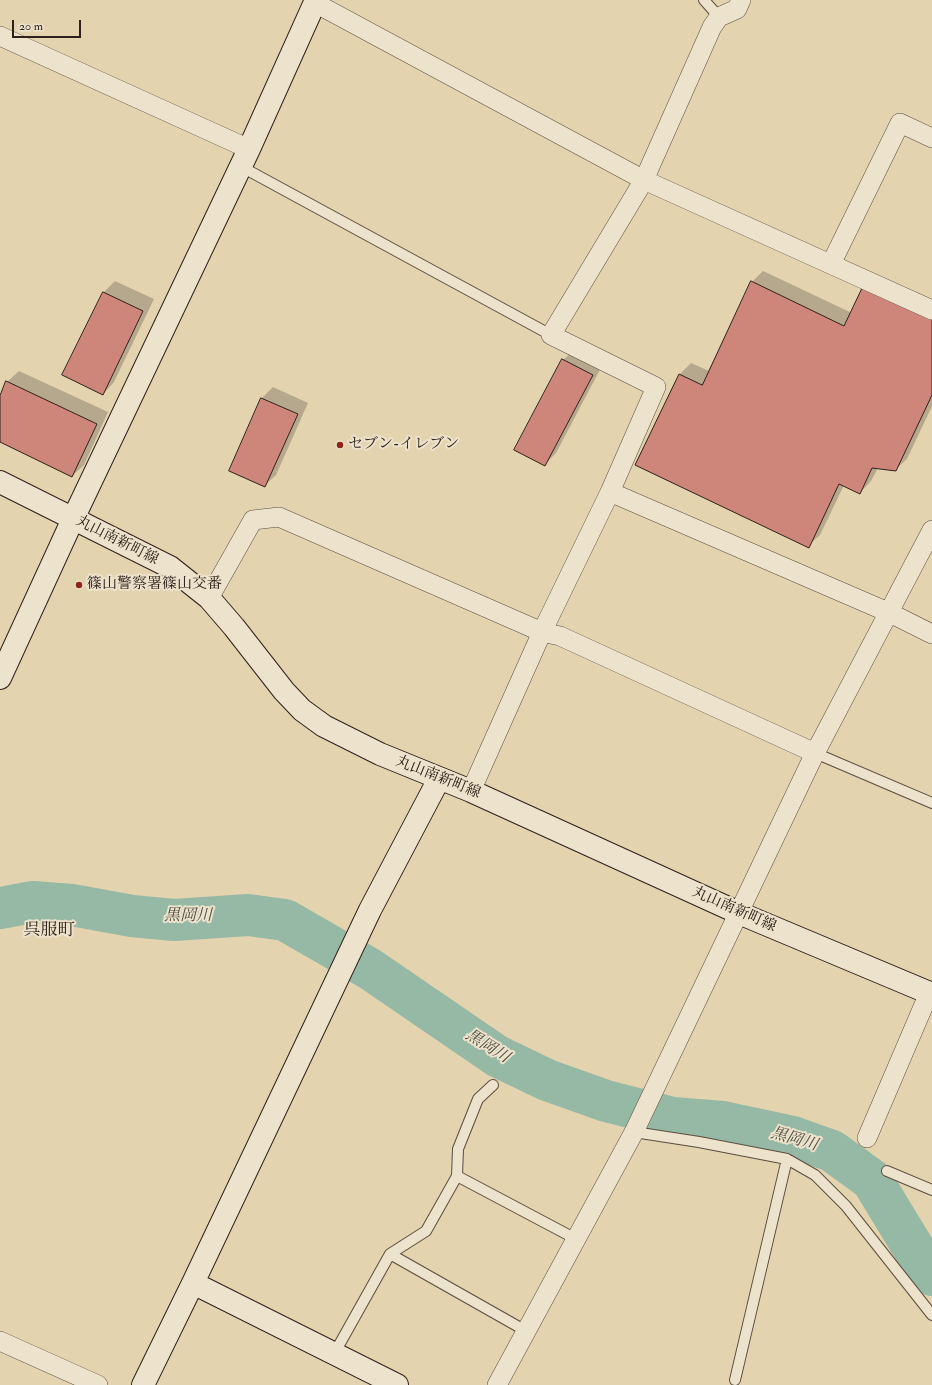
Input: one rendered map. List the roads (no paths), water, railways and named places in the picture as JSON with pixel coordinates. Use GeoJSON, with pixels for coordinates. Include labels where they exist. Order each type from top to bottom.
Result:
{"type":"FeatureCollection","features":[{"type":"Feature","properties":{"kind":"street"},"geometry":{"type":"LineString","coordinates":[[471,791],[542,632],[610,492],[656,387],[551,335],[644,180],[712,27],[720,17],[736,9],[741,0]]}},
{"type":"Feature","properties":{"kind":"street"},"geometry":{"type":"LineString","coordinates":[[0,678],[316,2],[644,180],[932,310]]}},
{"type":"Feature","properties":{"kind":"street"},"geometry":{"type":"LineString","coordinates":[[0,36],[244,157]]}},
{"type":"Feature","properties":{"kind":"street"},"geometry":{"type":"LineString","coordinates":[[831,264],[900,123],[932,138]]}},
{"type":"Feature","properties":{"kind":"street","name":"丸山南新町線"},"geometry":{"type":"LineString","coordinates":[[0,482],[170,567],[209,598],[234,627],[284,691],[302,710],[324,726],[380,754],[471,791],[739,913],[930,993]]}},
{"type":"Feature","properties":{"kind":"street"},"geometry":{"type":"LineString","coordinates":[[610,492],[890,613],[932,634]]}},
{"type":"Feature","properties":{"kind":"street"},"geometry":{"type":"LineString","coordinates":[[209,598],[253,520],[279,517],[542,632],[560,636],[815,753]]}},
{"type":"Feature","properties":{"kind":"street"},"geometry":{"type":"LineString","coordinates":[[497,1385],[634,1132],[815,753],[890,613],[932,530]]}},
{"type":"Feature","properties":{"kind":"street"},"geometry":{"type":"LineString","coordinates":[[143,1385],[370,910],[439,779]]}},
{"type":"Feature","properties":{"kind":"street"},"geometry":{"type":"LineString","coordinates":[[868,1138],[930,993]]}},
{"type":"Feature","properties":{"kind":"street"},"geometry":{"type":"LineString","coordinates":[[193,1283],[397,1385]]}},
{"type":"Feature","properties":{"kind":"street"},"geometry":{"type":"LineString","coordinates":[[0,1341],[98,1385]]}},
{"type":"Feature","properties":{"kind":"lane"},"geometry":{"type":"LineString","coordinates":[[704,0],[720,17]]}},
{"type":"Feature","properties":{"kind":"lane"},"geometry":{"type":"LineString","coordinates":[[244,157],[551,335]]}},
{"type":"Feature","properties":{"kind":"lane"},"geometry":{"type":"LineString","coordinates":[[815,753],[932,803]]}},
{"type":"Feature","properties":{"kind":"lane"},"geometry":{"type":"LineString","coordinates":[[334,1354],[390,1254],[426,1232],[457,1176],[458,1149],[478,1100],[493,1085]]}},
{"type":"Feature","properties":{"kind":"lane"},"geometry":{"type":"LineString","coordinates":[[634,1132],[699,1142],[786,1159],[815,1175],[846,1206],[932,1315]]}},
{"type":"Feature","properties":{"kind":"lane"},"geometry":{"type":"LineString","coordinates":[[735,1380],[786,1159]]}},
{"type":"Feature","properties":{"kind":"lane"},"geometry":{"type":"LineString","coordinates":[[887,1171],[932,1190]]}},
{"type":"Feature","properties":{"kind":"lane"},"geometry":{"type":"LineString","coordinates":[[457,1176],[576,1239]]}},
{"type":"Feature","properties":{"kind":"lane"},"geometry":{"type":"LineString","coordinates":[[390,1254],[526,1331]]}},
{"type":"Feature","properties":{"kind":"waterway","name":"黒岡川"},"geometry":{"type":"LineString","coordinates":[[0,908],[33,902],[72,905],[132,916],[174,920],[248,915],[285,920],[370,969],[497,1056],[547,1080],[606,1101],[673,1118],[723,1122],[793,1137],[832,1151],[872,1180],[923,1264],[932,1275]]}},
{"type":"Feature","properties":{"kind":"place","name":"セブン-イレブン"},"geometry":{"type":"Point","coordinates":[340,445]}},
{"type":"Feature","properties":{"kind":"place","name":"篠山警察署篠山交番"},"geometry":{"type":"Point","coordinates":[79,585]}},
{"type":"Feature","properties":{"kind":"district","name":"呉服町"},"geometry":{"type":"Point","coordinates":[49,931]}}]}
